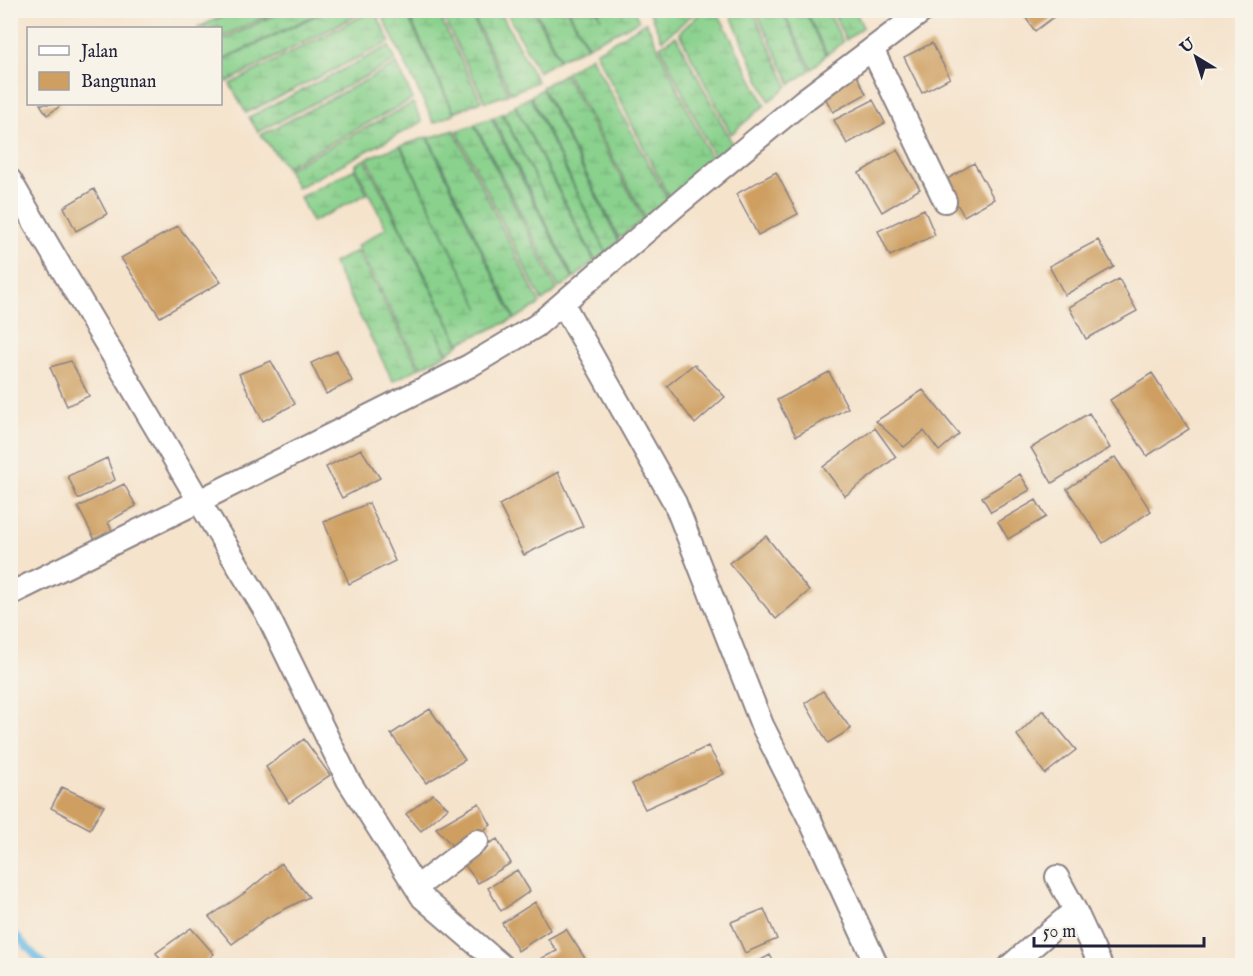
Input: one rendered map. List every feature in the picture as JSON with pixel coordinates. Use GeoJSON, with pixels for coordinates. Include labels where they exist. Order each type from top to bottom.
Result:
{"type":"FeatureCollection","features":[{"type":"Feature","properties":{"kind":"street"},"geometry":{"type":"LineString","coordinates":[[10,594],[469,366],[536,326],[803,101],[924,10]]}},
{"type":"Feature","properties":{"kind":"street"},"geometry":{"type":"LineString","coordinates":[[872,49],[945,201]]}},
{"type":"Feature","properties":{"kind":"street"},"geometry":{"type":"LineString","coordinates":[[10,180],[77,298],[266,612],[348,780],[423,898],[502,966]]}},
{"type":"Feature","properties":{"kind":"street"},"geometry":{"type":"LineString","coordinates":[[563,304],[675,503],[762,725],[812,822],[878,966]]}},
{"type":"Feature","properties":{"kind":"street"},"geometry":{"type":"LineString","coordinates":[[417,887],[477,841]]}},
{"type":"Feature","properties":{"kind":"street"},"geometry":{"type":"LineString","coordinates":[[1057,877],[1101,966]]}},
{"type":"Feature","properties":{"kind":"street"},"geometry":{"type":"LineString","coordinates":[[1010,966],[1077,915]]}},
{"type":"Feature","properties":{"kind":"green space"},"geometry":{"type":"Polygon","coordinates":[[[234,10],[279,11],[222,37],[222,27],[199,27],[234,10]]]}},
{"type":"Feature","properties":{"kind":"green space"},"geometry":{"type":"Polygon","coordinates":[[[704,10],[717,11],[765,105],[731,134],[679,33],[704,10]]]}},
{"type":"Feature","properties":{"kind":"green space"},"geometry":{"type":"Polygon","coordinates":[[[284,11],[323,11],[222,60],[222,40],[284,11]]]}},
{"type":"Feature","properties":{"kind":"green space"},"geometry":{"type":"Polygon","coordinates":[[[326,11],[365,11],[227,82],[222,70],[222,61],[326,11]]]}},
{"type":"Feature","properties":{"kind":"green space"},"geometry":{"type":"Polygon","coordinates":[[[375,11],[390,42],[246,113],[230,84],[375,11]]]}},
{"type":"Feature","properties":{"kind":"green space"},"geometry":{"type":"Polygon","coordinates":[[[380,11],[405,11],[454,114],[434,123],[380,11]]]}},
{"type":"Feature","properties":{"kind":"green space"},"geometry":{"type":"Polygon","coordinates":[[[407,11],[437,11],[481,101],[454,112],[407,11]]]}},
{"type":"Feature","properties":{"kind":"green space"},"geometry":{"type":"Polygon","coordinates":[[[440,11],[469,11],[509,94],[485,102],[440,11]]]}},
{"type":"Feature","properties":{"kind":"green space"},"geometry":{"type":"Polygon","coordinates":[[[471,11],[500,11],[537,82],[511,93],[471,11]]]}},
{"type":"Feature","properties":{"kind":"green space"},"geometry":{"type":"Polygon","coordinates":[[[506,11],[534,11],[559,60],[538,72],[506,11]]]}},
{"type":"Feature","properties":{"kind":"green space"},"geometry":{"type":"Polygon","coordinates":[[[536,11],[568,11],[587,47],[560,59],[536,11]]]}},
{"type":"Feature","properties":{"kind":"green space"},"geometry":{"type":"Polygon","coordinates":[[[569,11],[597,11],[601,19],[598,11],[634,11],[639,21],[588,46],[569,11]]]}},
{"type":"Feature","properties":{"kind":"green space"},"geometry":{"type":"Polygon","coordinates":[[[649,11],[697,11],[662,40],[649,11]]]}},
{"type":"Feature","properties":{"kind":"green space"},"geometry":{"type":"Polygon","coordinates":[[[729,11],[753,11],[788,86],[769,101],[729,11]]]}},
{"type":"Feature","properties":{"kind":"green space"},"geometry":{"type":"Polygon","coordinates":[[[756,11],[782,11],[810,70],[791,84],[756,11]]]}},
{"type":"Feature","properties":{"kind":"green space"},"geometry":{"type":"Polygon","coordinates":[[[783,11],[805,11],[826,55],[812,69],[783,11]]]}},
{"type":"Feature","properties":{"kind":"green space"},"geometry":{"type":"Polygon","coordinates":[[[806,11],[828,11],[843,42],[827,54],[806,11]]]}},
{"type":"Feature","properties":{"kind":"green space"},"geometry":{"type":"Polygon","coordinates":[[[832,11],[855,11],[863,27],[846,40],[832,11]]]}},
{"type":"Feature","properties":{"kind":"green space"},"geometry":{"type":"Polygon","coordinates":[[[646,22],[712,161],[670,200],[596,52],[646,22]]]}},
{"type":"Feature","properties":{"kind":"green space"},"geometry":{"type":"Polygon","coordinates":[[[676,36],[732,143],[714,157],[660,46],[676,36]]]}},
{"type":"Feature","properties":{"kind":"green space"},"geometry":{"type":"Polygon","coordinates":[[[389,46],[396,61],[258,132],[249,117],[389,46]]]}},
{"type":"Feature","properties":{"kind":"green space"},"geometry":{"type":"Polygon","coordinates":[[[591,56],[668,200],[645,217],[566,73],[591,56]]]}},
{"type":"Feature","properties":{"kind":"green space"},"geometry":{"type":"Polygon","coordinates":[[[397,64],[413,99],[286,167],[261,135],[397,64]]]}},
{"type":"Feature","properties":{"kind":"green space"},"geometry":{"type":"Polygon","coordinates":[[[564,74],[644,219],[619,238],[542,87],[564,74]]]}},
{"type":"Feature","properties":{"kind":"green space"},"geometry":{"type":"Polygon","coordinates":[[[542,89],[619,242],[606,252],[531,96],[542,89]]]}},
{"type":"Feature","properties":{"kind":"green space"},"geometry":{"type":"Polygon","coordinates":[[[530,97],[606,253],[595,260],[515,105],[530,97]]]}},
{"type":"Feature","properties":{"kind":"green space"},"geometry":{"type":"Polygon","coordinates":[[[413,103],[422,122],[297,188],[287,169],[413,103]]]}},
{"type":"Feature","properties":{"kind":"green space"},"geometry":{"type":"Polygon","coordinates":[[[515,106],[594,261],[574,278],[493,118],[502,114],[547,201],[503,114],[515,106]]]}},
{"type":"Feature","properties":{"kind":"green space"},"geometry":{"type":"Polygon","coordinates":[[[491,118],[573,279],[559,288],[475,124],[491,118]]]}},
{"type":"Feature","properties":{"kind":"green space"},"geometry":{"type":"Polygon","coordinates":[[[474,125],[557,290],[542,301],[457,131],[474,125]]]}},
{"type":"Feature","properties":{"kind":"green space"},"geometry":{"type":"Polygon","coordinates":[[[454,130],[540,304],[515,319],[429,138],[454,130]]]}},
{"type":"Feature","properties":{"kind":"green space"},"geometry":{"type":"Polygon","coordinates":[[[427,137],[514,319],[459,343],[367,158],[400,146],[480,309],[401,146],[427,137]]]}},
{"type":"Feature","properties":{"kind":"green space"},"geometry":{"type":"Polygon","coordinates":[[[365,159],[459,344],[448,353],[435,328],[447,354],[421,367],[357,246],[386,228],[355,165],[365,159]]]}},
{"type":"Feature","properties":{"kind":"green space"},"geometry":{"type":"Polygon","coordinates":[[[355,169],[367,194],[312,222],[300,197],[355,169]]]}},
{"type":"Feature","properties":{"kind":"green space"},"geometry":{"type":"Polygon","coordinates":[[[357,251],[419,368],[393,381],[333,263],[357,251]]]}},
{"type":"Feature","properties":{"kind":"building"},"geometry":{"type":"Polygon","coordinates":[[[1020,10],[1063,10],[1035,31],[1020,10]]]}},
{"type":"Feature","properties":{"kind":"building"},"geometry":{"type":"Polygon","coordinates":[[[932,43],[950,78],[922,93],[904,57],[932,43]]]}},
{"type":"Feature","properties":{"kind":"building"},"geometry":{"type":"Polygon","coordinates":[[[856,74],[866,94],[833,112],[822,92],[856,74]]]}},
{"type":"Feature","properties":{"kind":"building"},"geometry":{"type":"Polygon","coordinates":[[[873,100],[885,123],[847,144],[834,120],[873,100]]]}},
{"type":"Feature","properties":{"kind":"building"},"geometry":{"type":"Polygon","coordinates":[[[41,105],[62,105],[47,115],[41,105]]]}},
{"type":"Feature","properties":{"kind":"building"},"geometry":{"type":"Polygon","coordinates":[[[897,150],[920,189],[882,212],[859,173],[897,150]]]}},
{"type":"Feature","properties":{"kind":"building"},"geometry":{"type":"Polygon","coordinates":[[[974,163],[994,199],[964,216],[944,181],[974,163]]]}},
{"type":"Feature","properties":{"kind":"building"},"geometry":{"type":"Polygon","coordinates":[[[776,172],[798,214],[758,235],[736,194],[776,172]]]}},
{"type":"Feature","properties":{"kind":"building"},"geometry":{"type":"Polygon","coordinates":[[[94,189],[107,214],[76,231],[64,207],[94,189]]]}},
{"type":"Feature","properties":{"kind":"building"},"geometry":{"type":"Polygon","coordinates":[[[924,209],[935,235],[890,256],[878,231],[924,209]]]}},
{"type":"Feature","properties":{"kind":"building"},"geometry":{"type":"Polygon","coordinates":[[[178,226],[221,282],[160,317],[121,258],[178,226]]]}},
{"type":"Feature","properties":{"kind":"building"},"geometry":{"type":"Polygon","coordinates":[[[1098,240],[1114,267],[1065,295],[1049,266],[1098,240]]]}},
{"type":"Feature","properties":{"kind":"building"},"geometry":{"type":"Polygon","coordinates":[[[1119,279],[1137,311],[1086,339],[1069,307],[1119,279]]]}},
{"type":"Feature","properties":{"kind":"building"},"geometry":{"type":"Polygon","coordinates":[[[337,351],[352,381],[326,394],[311,363],[337,351]]]}},
{"type":"Feature","properties":{"kind":"building"},"geometry":{"type":"Polygon","coordinates":[[[71,361],[89,396],[67,406],[50,367],[71,361]]]}},
{"type":"Feature","properties":{"kind":"building"},"geometry":{"type":"Polygon","coordinates":[[[271,361],[295,404],[263,421],[239,374],[271,361]]]}},
{"type":"Feature","properties":{"kind":"building"},"geometry":{"type":"Polygon","coordinates":[[[694,364],[725,397],[695,424],[667,386],[694,364]]]}},
{"type":"Feature","properties":{"kind":"building"},"geometry":{"type":"Polygon","coordinates":[[[829,372],[848,408],[796,436],[777,400],[829,372]]]}},
{"type":"Feature","properties":{"kind":"building"},"geometry":{"type":"Polygon","coordinates":[[[1152,373],[1189,429],[1147,456],[1110,400],[1152,373]]]}},
{"type":"Feature","properties":{"kind":"building"},"geometry":{"type":"Polygon","coordinates":[[[923,390],[959,434],[939,451],[924,431],[904,447],[876,421],[923,390]]]}},
{"type":"Feature","properties":{"kind":"building"},"geometry":{"type":"Polygon","coordinates":[[[1089,413],[1110,448],[1052,483],[1031,448],[1089,413]]]}},
{"type":"Feature","properties":{"kind":"building"},"geometry":{"type":"Polygon","coordinates":[[[875,428],[896,457],[845,496],[823,467],[875,428]]]}},
{"type":"Feature","properties":{"kind":"building"},"geometry":{"type":"Polygon","coordinates":[[[361,449],[380,478],[342,498],[326,467],[361,449]]]}},
{"type":"Feature","properties":{"kind":"building"},"geometry":{"type":"Polygon","coordinates":[[[1115,457],[1151,511],[1103,543],[1067,489],[1115,457]]]}},
{"type":"Feature","properties":{"kind":"building"},"geometry":{"type":"Polygon","coordinates":[[[107,458],[115,480],[78,499],[68,476],[107,458]]]}},
{"type":"Feature","properties":{"kind":"building"},"geometry":{"type":"Polygon","coordinates":[[[558,472],[583,526],[524,555],[499,505],[558,472]]]}},
{"type":"Feature","properties":{"kind":"building"},"geometry":{"type":"Polygon","coordinates":[[[1020,474],[1030,490],[991,512],[982,497],[1020,474]]]}},
{"type":"Feature","properties":{"kind":"building"},"geometry":{"type":"Polygon","coordinates":[[[124,484],[136,506],[108,522],[113,533],[96,542],[78,507],[124,484]]]}},
{"type":"Feature","properties":{"kind":"building"},"geometry":{"type":"Polygon","coordinates":[[[1036,500],[1046,517],[1008,539],[998,522],[1036,500]]]}},
{"type":"Feature","properties":{"kind":"building"},"geometry":{"type":"Polygon","coordinates":[[[369,503],[395,561],[349,584],[324,522],[369,503]]]}},
{"type":"Feature","properties":{"kind":"building"},"geometry":{"type":"Polygon","coordinates":[[[766,536],[809,591],[776,619],[729,563],[766,536]]]}},
{"type":"Feature","properties":{"kind":"building"},"geometry":{"type":"Polygon","coordinates":[[[823,691],[851,729],[828,743],[805,703],[823,691]]]}},
{"type":"Feature","properties":{"kind":"building"},"geometry":{"type":"Polygon","coordinates":[[[430,709],[465,760],[426,783],[391,734],[430,709]]]}},
{"type":"Feature","properties":{"kind":"building"},"geometry":{"type":"Polygon","coordinates":[[[1043,710],[1076,750],[1045,774],[1017,735],[1043,710]]]}},
{"type":"Feature","properties":{"kind":"building"},"geometry":{"type":"Polygon","coordinates":[[[304,739],[330,775],[289,803],[266,767],[304,739]]]}},
{"type":"Feature","properties":{"kind":"building"},"geometry":{"type":"Polygon","coordinates":[[[708,746],[724,774],[645,809],[632,784],[708,746]]]}},
{"type":"Feature","properties":{"kind":"building"},"geometry":{"type":"Polygon","coordinates":[[[62,787],[104,806],[90,829],[51,808],[62,787]]]}},
{"type":"Feature","properties":{"kind":"building"},"geometry":{"type":"Polygon","coordinates":[[[433,794],[448,808],[421,831],[406,814],[433,794]]]}},
{"type":"Feature","properties":{"kind":"building"},"geometry":{"type":"Polygon","coordinates":[[[479,803],[491,825],[456,850],[436,828],[479,803]]]}},
{"type":"Feature","properties":{"kind":"building"},"geometry":{"type":"Polygon","coordinates":[[[497,839],[511,863],[478,883],[461,860],[497,839]]]}},
{"type":"Feature","properties":{"kind":"building"},"geometry":{"type":"Polygon","coordinates":[[[281,863],[309,897],[267,918],[232,944],[209,917],[246,892],[281,863]]]}},
{"type":"Feature","properties":{"kind":"building"},"geometry":{"type":"Polygon","coordinates":[[[517,870],[530,891],[501,911],[488,888],[517,870]]]}},
{"type":"Feature","properties":{"kind":"building"},"geometry":{"type":"Polygon","coordinates":[[[535,902],[550,930],[518,951],[502,923],[535,902]]]}},
{"type":"Feature","properties":{"kind":"building"},"geometry":{"type":"Polygon","coordinates":[[[764,909],[777,939],[745,953],[731,922],[764,909]]]}},
{"type":"Feature","properties":{"kind":"building"},"geometry":{"type":"Polygon","coordinates":[[[191,928],[214,954],[200,966],[165,966],[156,953],[191,928]]]}},
{"type":"Feature","properties":{"kind":"building"},"geometry":{"type":"Polygon","coordinates":[[[566,929],[586,960],[577,966],[545,966],[540,959],[557,951],[548,939],[566,929]]]}},
{"type":"Feature","properties":{"kind":"building"},"geometry":{"type":"Polygon","coordinates":[[[770,955],[776,966],[750,966],[770,955]]]}},
{"type":"Feature","properties":{"kind":"waterway"},"geometry":{"type":"LineString","coordinates":[[10,929],[45,966]]}}]}
